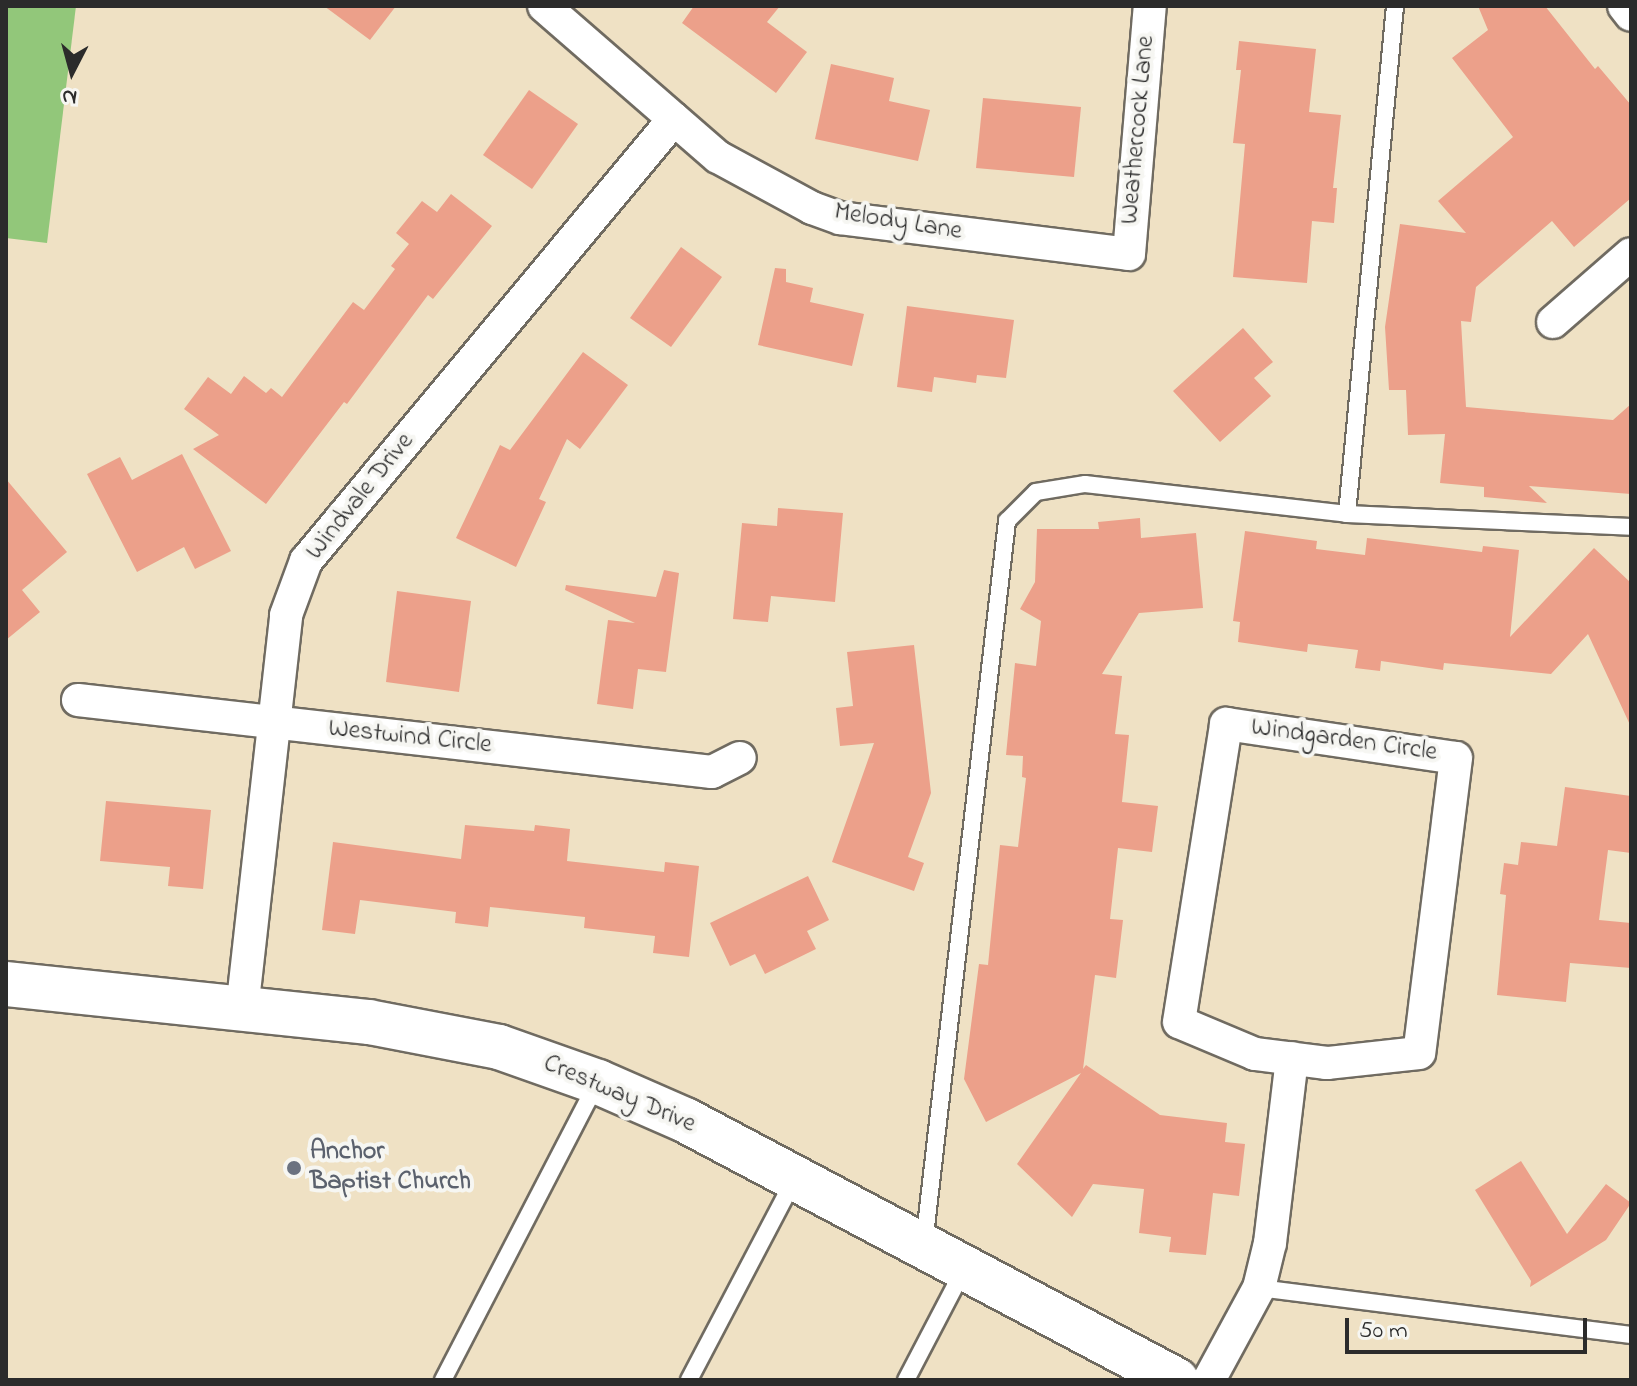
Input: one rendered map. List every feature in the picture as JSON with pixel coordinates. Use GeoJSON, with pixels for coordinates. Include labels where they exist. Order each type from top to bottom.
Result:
{"type":"FeatureCollection","features":[{"type":"Feature","properties":{"kind":"main road","name":"Crestway Drive"},"geometry":{"type":"LineString","coordinates":[[6,984],[369,1022],[499,1047],[598,1082],[685,1120],[924,1249],[1182,1380]]}},
{"type":"Feature","properties":{"kind":"street","name":"Melody Lane"},"geometry":{"type":"LineString","coordinates":[[544,6],[718,157],[812,208],[840,218],[1129,254]]}},
{"type":"Feature","properties":{"kind":"street","name":"Weathercock Lane"},"geometry":{"type":"LineString","coordinates":[[1129,254],[1150,6]]}},
{"type":"Feature","properties":{"kind":"street"},"geometry":{"type":"LineString","coordinates":[[1624,6],[1631,15]]}},
{"type":"Feature","properties":{"kind":"street","name":"Windvale Drive"},"geometry":{"type":"LineString","coordinates":[[242,1010],[286,615],[306,561],[674,119]]}},
{"type":"Feature","properties":{"kind":"street"},"geometry":{"type":"LineString","coordinates":[[1553,322],[1631,254]]}},
{"type":"Feature","properties":{"kind":"street","name":"Westwind Circle"},"geometry":{"type":"LineString","coordinates":[[78,700],[712,772],[740,758]]}},
{"type":"Feature","properties":{"kind":"street","name":"Windgarden Circle"},"geometry":{"type":"LineString","coordinates":[[1226,724],[1456,758],[1419,1053],[1327,1063],[1292,1058],[1255,1054],[1179,1022],[1226,724]]}},
{"type":"Feature","properties":{"kind":"street"},"geometry":{"type":"LineString","coordinates":[[1182,1380],[1259,1288],[1270,1243],[1292,1058]]}},
{"type":"Feature","properties":{"kind":"lane"},"geometry":{"type":"LineString","coordinates":[[1347,514],[1395,6]]}},
{"type":"Feature","properties":{"kind":"lane"},"geometry":{"type":"LineString","coordinates":[[924,1249],[1007,521],[1036,492],[1085,484],[1347,514],[1631,527]]}},
{"type":"Feature","properties":{"kind":"lane"},"geometry":{"type":"LineString","coordinates":[[443,1380],[598,1082]]}},
{"type":"Feature","properties":{"kind":"lane"},"geometry":{"type":"LineString","coordinates":[[689,1380],[795,1179]]}},
{"type":"Feature","properties":{"kind":"lane"},"geometry":{"type":"LineString","coordinates":[[906,1380],[964,1269]]}},
{"type":"Feature","properties":{"kind":"lane"},"geometry":{"type":"LineString","coordinates":[[1259,1288],[1631,1335]]}},
{"type":"Feature","properties":{"kind":"green space"},"geometry":{"type":"Polygon","coordinates":[[[6,6],[76,6],[47,243],[6,238],[6,6]]]}},
{"type":"Feature","properties":{"kind":"building"},"geometry":{"type":"Polygon","coordinates":[[[324,6],[396,6],[370,40],[324,6]]]}},
{"type":"Feature","properties":{"kind":"building"},"geometry":{"type":"Polygon","coordinates":[[[694,6],[780,6],[767,22],[807,52],[776,93],[682,23],[694,6]]]}},
{"type":"Feature","properties":{"kind":"building"},"geometry":{"type":"Polygon","coordinates":[[[1478,6],[1545,6],[1595,69],[1598,66],[1631,105],[1631,198],[1574,247],[1552,221],[1476,287],[1471,322],[1461,321],[1466,407],[1613,420],[1631,404],[1631,494],[1529,486],[1547,503],[1484,497],[1484,487],[1440,483],[1445,434],[1408,435],[1406,390],[1389,390],[1385,327],[1400,224],[1466,233],[1438,201],[1513,137],[1452,58],[1488,30],[1478,6]]]}},
{"type":"Feature","properties":{"kind":"building"},"geometry":{"type":"Polygon","coordinates":[[[1239,41],[1316,49],[1309,112],[1341,115],[1333,188],[1337,188],[1334,223],[1312,221],[1307,283],[1233,277],[1245,144],[1233,143],[1241,70],[1236,70],[1239,41]]]}},
{"type":"Feature","properties":{"kind":"building"},"geometry":{"type":"Polygon","coordinates":[[[831,64],[894,78],[889,101],[930,110],[918,161],[815,139],[831,64]]]}},
{"type":"Feature","properties":{"kind":"building"},"geometry":{"type":"Polygon","coordinates":[[[529,90],[578,124],[532,189],[483,155],[529,90]]]}},
{"type":"Feature","properties":{"kind":"building"},"geometry":{"type":"Polygon","coordinates":[[[983,98],[1081,107],[1074,177],[976,168],[983,98]]]}},
{"type":"Feature","properties":{"kind":"building"},"geometry":{"type":"Polygon","coordinates":[[[451,194],[492,226],[433,299],[428,295],[347,404],[344,402],[266,504],[193,449],[219,435],[184,409],[208,377],[231,394],[244,376],[266,393],[271,388],[282,397],[353,302],[364,310],[395,269],[391,266],[409,244],[396,233],[422,201],[437,212],[451,194]]]}},
{"type":"Feature","properties":{"kind":"building"},"geometry":{"type":"Polygon","coordinates":[[[681,247],[722,277],[671,347],[630,318],[681,247]]]}},
{"type":"Feature","properties":{"kind":"building"},"geometry":{"type":"Polygon","coordinates":[[[775,268],[786,269],[786,282],[813,288],[810,302],[864,314],[852,366],[758,345],[775,268]]]}},
{"type":"Feature","properties":{"kind":"building"},"geometry":{"type":"Polygon","coordinates":[[[907,306],[1014,320],[1006,378],[977,375],[976,383],[934,377],[932,392],[897,387],[907,306]]]}},
{"type":"Feature","properties":{"kind":"building"},"geometry":{"type":"Polygon","coordinates":[[[1243,328],[1273,362],[1254,378],[1271,396],[1220,442],[1173,391],[1243,328]]]}},
{"type":"Feature","properties":{"kind":"building"},"geometry":{"type":"Polygon","coordinates":[[[583,352],[628,385],[580,449],[567,439],[539,499],[546,502],[516,567],[456,538],[500,445],[510,450],[583,352]]]}},
{"type":"Feature","properties":{"kind":"building"},"geometry":{"type":"Polygon","coordinates":[[[182,454],[231,551],[195,569],[184,547],[137,572],[87,474],[120,457],[132,480],[182,454]]]}},
{"type":"Feature","properties":{"kind":"building"},"geometry":{"type":"Polygon","coordinates":[[[6,479],[67,552],[22,590],[40,612],[6,640],[6,479]]]}},
{"type":"Feature","properties":{"kind":"building"},"geometry":{"type":"Polygon","coordinates":[[[778,508],[843,513],[835,602],[771,596],[768,622],[733,619],[742,523],[777,526],[778,508]]]}},
{"type":"Feature","properties":{"kind":"building"},"geometry":{"type":"Polygon","coordinates":[[[1140,518],[1141,538],[1196,533],[1203,608],[1139,613],[1102,674],[1122,676],[1115,734],[1129,735],[1122,802],[1158,806],[1152,852],[1118,848],[1110,919],[1123,920],[1116,978],[1095,975],[1083,1069],[1086,1065],[1160,1115],[1227,1123],[1225,1142],[1245,1144],[1239,1196],[1213,1193],[1206,1255],[1169,1252],[1171,1237],[1139,1233],[1144,1189],[1093,1184],[1072,1217],[1017,1164],[1081,1073],[986,1122],[964,1079],[979,964],[988,965],[1000,845],[1018,847],[1026,778],[1022,777],[1023,756],[1006,755],[1015,663],[1036,666],[1041,621],[1020,609],[1035,582],[1037,529],[1099,529],[1098,522],[1140,518]]]}},
{"type":"Feature","properties":{"kind":"building"},"geometry":{"type":"Polygon","coordinates":[[[1245,531],[1317,541],[1316,549],[1365,555],[1367,538],[1482,552],[1483,546],[1519,550],[1510,637],[1594,548],[1631,583],[1631,727],[1588,634],[1551,674],[1444,663],[1443,670],[1381,661],[1380,671],[1355,668],[1358,650],[1308,644],[1307,652],[1238,642],[1240,622],[1233,621],[1245,531]]]}},
{"type":"Feature","properties":{"kind":"building"},"geometry":{"type":"Polygon","coordinates":[[[664,570],[679,573],[666,672],[638,669],[633,709],[597,704],[608,620],[635,623],[565,590],[566,585],[656,597],[664,570]]]}},
{"type":"Feature","properties":{"kind":"building"},"geometry":{"type":"Polygon","coordinates":[[[397,591],[471,601],[459,692],[386,682],[397,591]]]}},
{"type":"Feature","properties":{"kind":"building"},"geometry":{"type":"Polygon","coordinates":[[[914,645],[931,793],[908,857],[924,863],[914,891],[832,862],[874,743],[840,746],[836,708],[853,706],[847,652],[914,645]]]}},
{"type":"Feature","properties":{"kind":"building"},"geometry":{"type":"Polygon","coordinates":[[[1565,787],[1631,796],[1631,853],[1608,850],[1599,920],[1631,923],[1631,968],[1570,963],[1566,1002],[1497,995],[1506,895],[1500,894],[1504,863],[1518,865],[1521,842],[1557,846],[1565,787]]]}},
{"type":"Feature","properties":{"kind":"building"},"geometry":{"type":"Polygon","coordinates":[[[106,801],[211,810],[203,889],[168,886],[170,867],[100,861],[106,801]]]}},
{"type":"Feature","properties":{"kind":"building"},"geometry":{"type":"Polygon","coordinates":[[[465,825],[534,831],[535,825],[570,829],[567,861],[664,872],[665,862],[699,866],[689,957],[653,953],[655,936],[584,928],[585,917],[490,907],[488,927],[455,923],[456,912],[360,900],[355,934],[322,930],[333,842],[461,859],[465,825]]]}},
{"type":"Feature","properties":{"kind":"building"},"geometry":{"type":"Polygon","coordinates":[[[808,876],[829,920],[807,931],[816,949],[765,974],[755,954],[730,966],[710,923],[808,876]]]}},
{"type":"Feature","properties":{"kind":"building"},"geometry":{"type":"Polygon","coordinates":[[[1521,1161],[1567,1234],[1606,1184],[1631,1203],[1606,1240],[1530,1287],[1531,1281],[1475,1190],[1521,1161]]]}},
{"type":"Feature","properties":{"kind":"place","name":"Anchor Baptist Church"},"geometry":{"type":"Point","coordinates":[294,1168]}}]}
